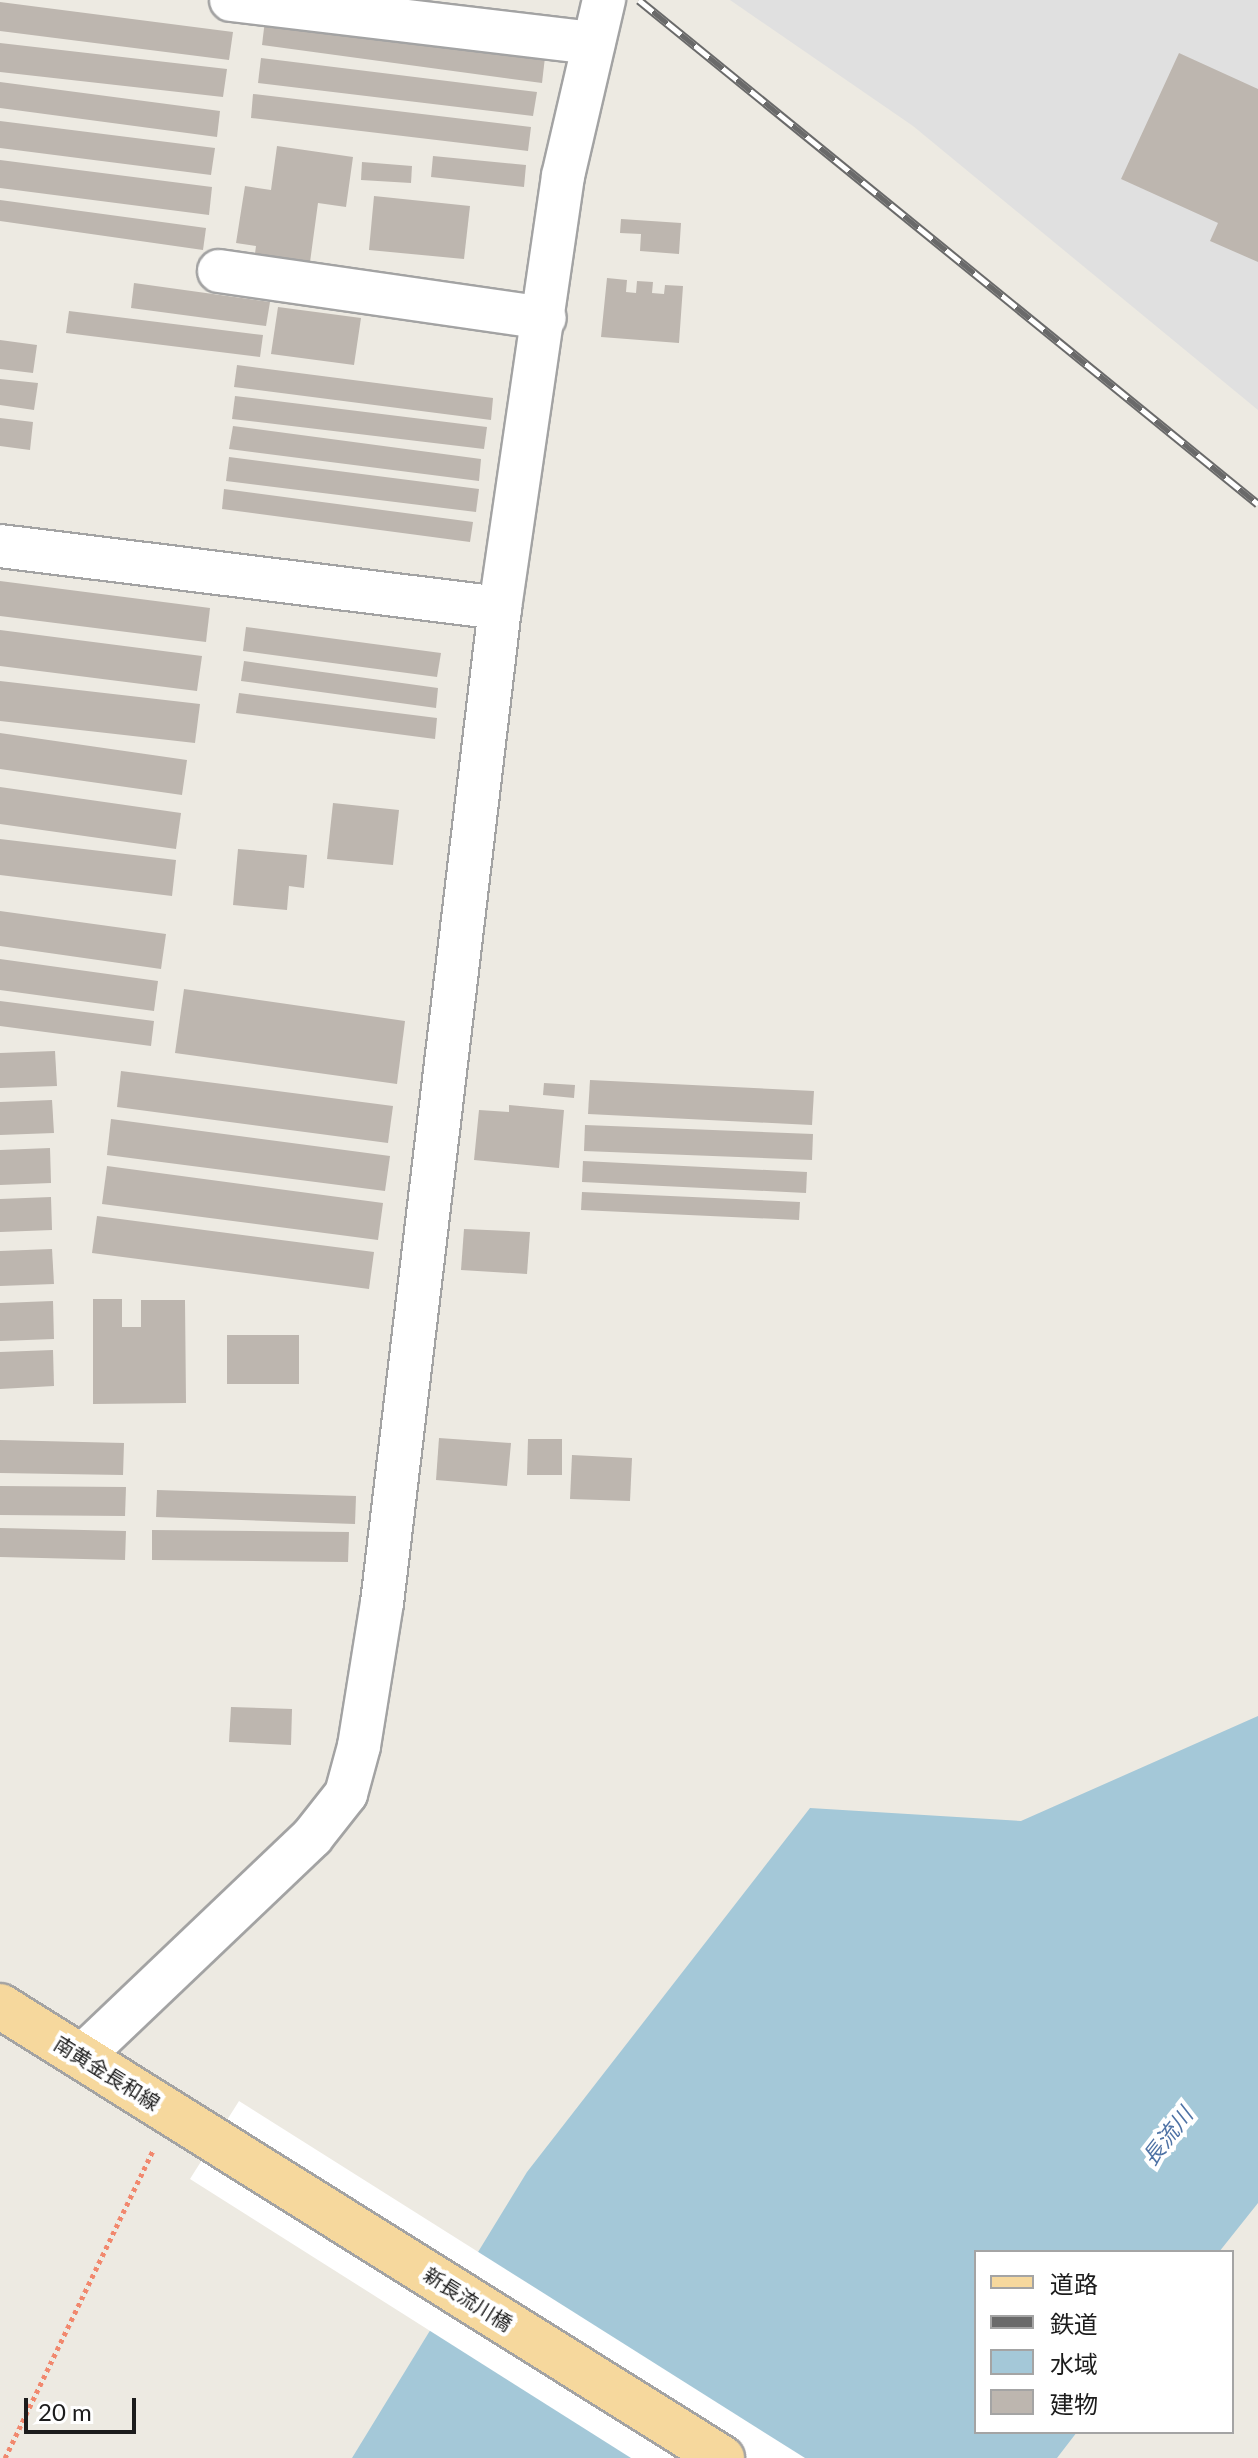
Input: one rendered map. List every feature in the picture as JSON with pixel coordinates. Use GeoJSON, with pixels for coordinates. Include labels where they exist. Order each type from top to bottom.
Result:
{"type":"FeatureCollection","features":[{"type":"Feature","properties":{"kind":"main road","name":"南黄金長和線"},"geometry":{"type":"LineString","coordinates":[[0,2006],[215,2140]]}},
{"type":"Feature","properties":{"kind":"main road","name":"新長流川橋"},"geometry":{"type":"LineString","coordinates":[[215,2140],[722,2458]]}},
{"type":"Feature","properties":{"kind":"street"},"geometry":{"type":"LineString","coordinates":[[231,0],[593,43]]}},
{"type":"Feature","properties":{"kind":"street"},"geometry":{"type":"LineString","coordinates":[[81,2057],[312,1837],[346,1794],[382,1603],[500,608],[545,318],[563,176],[604,0]]}},
{"type":"Feature","properties":{"kind":"street"},"geometry":{"type":"LineString","coordinates":[[219,271],[545,318]]}},
{"type":"Feature","properties":{"kind":"street"},"geometry":{"type":"LineString","coordinates":[[0,546],[500,608]]}},
{"type":"Feature","properties":{"kind":"path"},"geometry":{"type":"LineString","coordinates":[[5,2458],[103,2246],[173,2114]]}},
{"type":"Feature","properties":{"kind":"shaded area"},"geometry":{"type":"Polygon","coordinates":[[[730,0],[1258,0],[1258,410],[913,126],[730,0]]]}},
{"type":"Feature","properties":{"kind":"water","name":"長流川"},"geometry":{"type":"Polygon","coordinates":[[[1258,1716],[1258,2203],[1221,2250],[974,2250],[974,2434],[1075,2434],[1057,2458],[352,2458],[527,2172],[810,1808],[1021,1821],[1258,1716]]]}},
{"type":"Feature","properties":{"kind":"pier"},"geometry":{"type":"Polygon","coordinates":[[[239,2101],[805,2458],[631,2458],[190,2179],[239,2101]]]}},
{"type":"Feature","properties":{"kind":"building"},"geometry":{"type":"Polygon","coordinates":[[[0,2],[233,32],[229,60],[0,31],[0,2]]]}},
{"type":"Feature","properties":{"kind":"building"},"geometry":{"type":"Polygon","coordinates":[[[265,20],[545,57],[542,83],[262,45],[265,20]]]}},
{"type":"Feature","properties":{"kind":"building"},"geometry":{"type":"Polygon","coordinates":[[[0,43],[227,69],[223,97],[0,72],[0,43]]]}},
{"type":"Feature","properties":{"kind":"building"},"geometry":{"type":"Polygon","coordinates":[[[1179,53],[1258,89],[1258,262],[1210,241],[1218,223],[1121,179],[1179,53]]]}},
{"type":"Feature","properties":{"kind":"building"},"geometry":{"type":"Polygon","coordinates":[[[261,58],[537,92],[533,116],[258,83],[261,58]]]}},
{"type":"Feature","properties":{"kind":"building"},"geometry":{"type":"Polygon","coordinates":[[[0,82],[220,111],[217,137],[0,108],[0,82]]]}},
{"type":"Feature","properties":{"kind":"building"},"geometry":{"type":"Polygon","coordinates":[[[253,94],[531,127],[528,151],[251,118],[253,94]]]}},
{"type":"Feature","properties":{"kind":"building"},"geometry":{"type":"Polygon","coordinates":[[[0,121],[215,148],[211,175],[0,148],[0,121]]]}},
{"type":"Feature","properties":{"kind":"building"},"geometry":{"type":"Polygon","coordinates":[[[277,146],[353,157],[346,207],[318,203],[308,277],[253,269],[256,246],[236,243],[245,186],[271,190],[277,146]]]}},
{"type":"Feature","properties":{"kind":"building"},"geometry":{"type":"Polygon","coordinates":[[[433,156],[526,165],[524,187],[431,177],[433,156]]]}},
{"type":"Feature","properties":{"kind":"building"},"geometry":{"type":"Polygon","coordinates":[[[0,160],[212,187],[209,215],[0,188],[0,160]]]}},
{"type":"Feature","properties":{"kind":"building"},"geometry":{"type":"Polygon","coordinates":[[[362,162],[412,166],[411,183],[361,180],[362,162]]]}},
{"type":"Feature","properties":{"kind":"building"},"geometry":{"type":"Polygon","coordinates":[[[374,196],[470,206],[464,259],[369,250],[374,196]]]}},
{"type":"Feature","properties":{"kind":"building"},"geometry":{"type":"Polygon","coordinates":[[[0,200],[206,228],[203,250],[0,221],[0,200]]]}},
{"type":"Feature","properties":{"kind":"building"},"geometry":{"type":"Polygon","coordinates":[[[621,219],[681,223],[679,254],[640,251],[641,234],[620,233],[621,219]]]}},
{"type":"Feature","properties":{"kind":"building"},"geometry":{"type":"Polygon","coordinates":[[[607,278],[627,280],[626,292],[636,293],[637,281],[653,282],[652,293],[664,294],[665,285],[683,286],[679,343],[601,337],[607,278]]]}},
{"type":"Feature","properties":{"kind":"building"},"geometry":{"type":"Polygon","coordinates":[[[134,283],[270,302],[266,326],[131,308],[134,283]]]}},
{"type":"Feature","properties":{"kind":"building"},"geometry":{"type":"Polygon","coordinates":[[[278,307],[361,318],[354,365],[271,354],[278,307]]]}},
{"type":"Feature","properties":{"kind":"building"},"geometry":{"type":"Polygon","coordinates":[[[69,311],[263,335],[260,357],[66,333],[69,311]]]}},
{"type":"Feature","properties":{"kind":"building"},"geometry":{"type":"Polygon","coordinates":[[[0,340],[37,345],[33,373],[0,369],[0,340]]]}},
{"type":"Feature","properties":{"kind":"building"},"geometry":{"type":"Polygon","coordinates":[[[237,365],[493,398],[491,420],[234,387],[237,365]]]}},
{"type":"Feature","properties":{"kind":"building"},"geometry":{"type":"Polygon","coordinates":[[[0,379],[38,383],[34,410],[0,405],[0,379]]]}},
{"type":"Feature","properties":{"kind":"building"},"geometry":{"type":"Polygon","coordinates":[[[235,396],[487,427],[484,449],[232,419],[235,396]]]}},
{"type":"Feature","properties":{"kind":"building"},"geometry":{"type":"Polygon","coordinates":[[[0,418],[33,422],[30,450],[0,446],[0,418]]]}},
{"type":"Feature","properties":{"kind":"building"},"geometry":{"type":"Polygon","coordinates":[[[233,426],[481,459],[479,481],[229,449],[233,426]]]}},
{"type":"Feature","properties":{"kind":"building"},"geometry":{"type":"Polygon","coordinates":[[[229,457],[479,489],[476,512],[226,481],[229,457]]]}},
{"type":"Feature","properties":{"kind":"building"},"geometry":{"type":"Polygon","coordinates":[[[224,489],[473,522],[470,542],[222,509],[224,489]]]}},
{"type":"Feature","properties":{"kind":"building"},"geometry":{"type":"Polygon","coordinates":[[[0,581],[210,608],[206,642],[0,616],[0,581]]]}},
{"type":"Feature","properties":{"kind":"building"},"geometry":{"type":"Polygon","coordinates":[[[246,627],[441,653],[437,677],[243,651],[246,627]]]}},
{"type":"Feature","properties":{"kind":"building"},"geometry":{"type":"Polygon","coordinates":[[[0,630],[202,656],[197,691],[0,666],[0,630]]]}},
{"type":"Feature","properties":{"kind":"building"},"geometry":{"type":"Polygon","coordinates":[[[244,661],[438,688],[436,708],[241,681],[244,661]]]}},
{"type":"Feature","properties":{"kind":"building"},"geometry":{"type":"Polygon","coordinates":[[[0,681],[200,704],[195,743],[0,721],[0,681]]]}},
{"type":"Feature","properties":{"kind":"building"},"geometry":{"type":"Polygon","coordinates":[[[239,693],[437,718],[435,739],[236,713],[239,693]]]}},
{"type":"Feature","properties":{"kind":"building"},"geometry":{"type":"Polygon","coordinates":[[[0,733],[187,760],[182,795],[0,769],[0,733]]]}},
{"type":"Feature","properties":{"kind":"building"},"geometry":{"type":"Polygon","coordinates":[[[0,787],[181,813],[176,849],[0,824],[0,787]]]}},
{"type":"Feature","properties":{"kind":"building"},"geometry":{"type":"Polygon","coordinates":[[[333,803],[399,810],[393,865],[327,859],[333,803]]]}},
{"type":"Feature","properties":{"kind":"building"},"geometry":{"type":"Polygon","coordinates":[[[0,839],[176,860],[172,896],[0,875],[0,839]]]}},
{"type":"Feature","properties":{"kind":"building"},"geometry":{"type":"Polygon","coordinates":[[[238,849],[307,855],[304,888],[289,886],[287,910],[233,905],[238,849]]]}},
{"type":"Feature","properties":{"kind":"building"},"geometry":{"type":"Polygon","coordinates":[[[0,911],[166,934],[161,969],[0,946],[0,911]]]}},
{"type":"Feature","properties":{"kind":"building"},"geometry":{"type":"Polygon","coordinates":[[[0,959],[158,981],[154,1011],[0,990],[0,959]]]}},
{"type":"Feature","properties":{"kind":"building"},"geometry":{"type":"Polygon","coordinates":[[[184,989],[405,1021],[397,1084],[175,1053],[184,989]]]}},
{"type":"Feature","properties":{"kind":"building"},"geometry":{"type":"Polygon","coordinates":[[[0,1001],[154,1021],[151,1046],[0,1026],[0,1001]]]}},
{"type":"Feature","properties":{"kind":"building"},"geometry":{"type":"Polygon","coordinates":[[[55,1051],[57,1086],[0,1088],[0,1053],[55,1051]]]}},
{"type":"Feature","properties":{"kind":"building"},"geometry":{"type":"Polygon","coordinates":[[[121,1071],[393,1106],[388,1143],[117,1107],[121,1071]]]}},
{"type":"Feature","properties":{"kind":"building"},"geometry":{"type":"Polygon","coordinates":[[[590,1080],[814,1091],[812,1125],[588,1114],[590,1080]]]}},
{"type":"Feature","properties":{"kind":"building"},"geometry":{"type":"Polygon","coordinates":[[[544,1083],[575,1085],[574,1098],[543,1095],[544,1083]]]}},
{"type":"Feature","properties":{"kind":"building"},"geometry":{"type":"Polygon","coordinates":[[[52,1100],[54,1133],[0,1135],[0,1102],[52,1100]]]}},
{"type":"Feature","properties":{"kind":"building"},"geometry":{"type":"Polygon","coordinates":[[[509,1105],[564,1110],[559,1168],[474,1160],[479,1110],[509,1112],[509,1105]]]}},
{"type":"Feature","properties":{"kind":"building"},"geometry":{"type":"Polygon","coordinates":[[[111,1119],[390,1156],[385,1191],[107,1155],[111,1119]]]}},
{"type":"Feature","properties":{"kind":"building"},"geometry":{"type":"Polygon","coordinates":[[[585,1125],[813,1134],[812,1160],[584,1151],[585,1125]]]}},
{"type":"Feature","properties":{"kind":"building"},"geometry":{"type":"Polygon","coordinates":[[[50,1148],[51,1183],[0,1185],[0,1150],[50,1148]]]}},
{"type":"Feature","properties":{"kind":"building"},"geometry":{"type":"Polygon","coordinates":[[[583,1161],[807,1172],[806,1193],[582,1182],[583,1161]]]}},
{"type":"Feature","properties":{"kind":"building"},"geometry":{"type":"Polygon","coordinates":[[[107,1166],[383,1203],[378,1240],[102,1204],[107,1166]]]}},
{"type":"Feature","properties":{"kind":"building"},"geometry":{"type":"Polygon","coordinates":[[[582,1192],[800,1202],[799,1220],[581,1210],[582,1192]]]}},
{"type":"Feature","properties":{"kind":"building"},"geometry":{"type":"Polygon","coordinates":[[[51,1197],[52,1230],[0,1232],[0,1199],[51,1197]]]}},
{"type":"Feature","properties":{"kind":"building"},"geometry":{"type":"Polygon","coordinates":[[[97,1216],[374,1252],[369,1289],[92,1253],[97,1216]]]}},
{"type":"Feature","properties":{"kind":"building"},"geometry":{"type":"Polygon","coordinates":[[[464,1229],[530,1232],[527,1274],[461,1270],[464,1229]]]}},
{"type":"Feature","properties":{"kind":"building"},"geometry":{"type":"Polygon","coordinates":[[[52,1249],[54,1284],[0,1286],[0,1251],[52,1249]]]}},
{"type":"Feature","properties":{"kind":"building"},"geometry":{"type":"Polygon","coordinates":[[[93,1299],[122,1299],[122,1327],[141,1327],[141,1300],[185,1300],[186,1403],[93,1404],[93,1299]]]}},
{"type":"Feature","properties":{"kind":"building"},"geometry":{"type":"Polygon","coordinates":[[[53,1301],[54,1339],[0,1341],[0,1303],[53,1301]]]}},
{"type":"Feature","properties":{"kind":"building"},"geometry":{"type":"Polygon","coordinates":[[[227,1335],[299,1335],[299,1384],[227,1384],[227,1335]]]}},
{"type":"Feature","properties":{"kind":"building"},"geometry":{"type":"Polygon","coordinates":[[[53,1350],[54,1386],[0,1389],[0,1352],[53,1350]]]}},
{"type":"Feature","properties":{"kind":"building"},"geometry":{"type":"Polygon","coordinates":[[[439,1438],[511,1443],[507,1486],[436,1480],[439,1438]]]}},
{"type":"Feature","properties":{"kind":"building"},"geometry":{"type":"Polygon","coordinates":[[[528,1439],[562,1439],[562,1475],[527,1475],[528,1439]]]}},
{"type":"Feature","properties":{"kind":"building"},"geometry":{"type":"Polygon","coordinates":[[[0,1440],[124,1443],[123,1475],[0,1473],[0,1440]]]}},
{"type":"Feature","properties":{"kind":"building"},"geometry":{"type":"Polygon","coordinates":[[[572,1455],[632,1458],[630,1501],[570,1499],[572,1455]]]}},
{"type":"Feature","properties":{"kind":"building"},"geometry":{"type":"Polygon","coordinates":[[[0,1486],[126,1487],[125,1516],[0,1515],[0,1486]]]}},
{"type":"Feature","properties":{"kind":"building"},"geometry":{"type":"Polygon","coordinates":[[[157,1490],[356,1496],[355,1524],[156,1517],[157,1490]]]}},
{"type":"Feature","properties":{"kind":"building"},"geometry":{"type":"Polygon","coordinates":[[[0,1528],[126,1531],[125,1560],[0,1557],[0,1528]]]}},
{"type":"Feature","properties":{"kind":"building"},"geometry":{"type":"Polygon","coordinates":[[[152,1530],[349,1532],[348,1562],[152,1560],[152,1530]]]}},
{"type":"Feature","properties":{"kind":"building"},"geometry":{"type":"Polygon","coordinates":[[[231,1707],[292,1709],[291,1745],[229,1742],[231,1707]]]}},
{"type":"Feature","properties":{"kind":"railway"},"geometry":{"type":"LineString","coordinates":[[639,0],[1258,504]]}}]}
